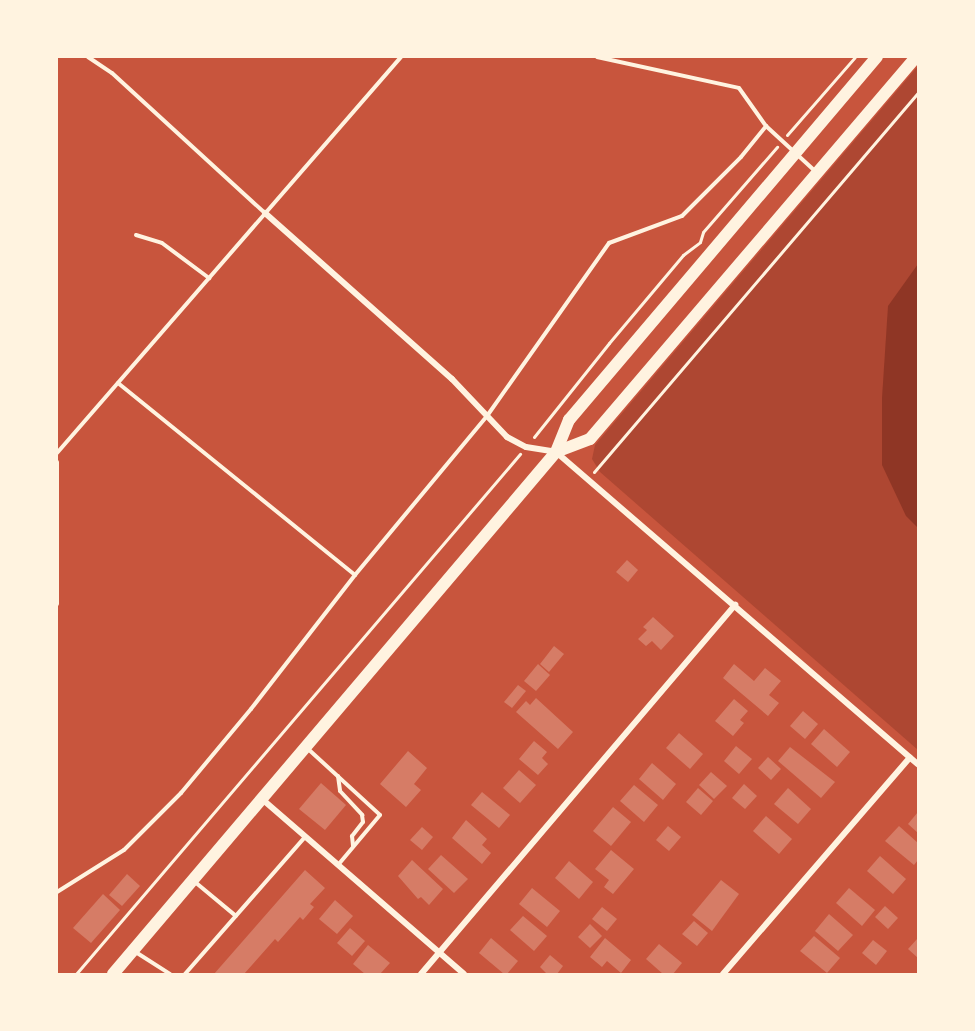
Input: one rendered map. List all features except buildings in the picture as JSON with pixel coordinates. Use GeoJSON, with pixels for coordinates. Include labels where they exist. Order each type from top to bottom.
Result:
{"type":"FeatureCollection","features":[{"type":"Feature","properties":{"kind":"main road"},"geometry":{"type":"LineString","coordinates":[[113,974],[556,452],[569,420],[877,57]]}},
{"type":"Feature","properties":{"kind":"main road"},"geometry":{"type":"LineString","coordinates":[[556,452],[590,439],[916,57]]}},
{"type":"Feature","properties":{"kind":"street"},"geometry":{"type":"LineString","coordinates":[[265,213],[452,378],[507,437],[526,447],[556,452],[918,764]]}},
{"type":"Feature","properties":{"kind":"street"},"geometry":{"type":"LineString","coordinates":[[422,974],[735,605]]}},
{"type":"Feature","properties":{"kind":"street"},"geometry":{"type":"LineString","coordinates":[[723,974],[910,756]]}},
{"type":"Feature","properties":{"kind":"street"},"geometry":{"type":"LineString","coordinates":[[261,798],[464,974]]}},
{"type":"Feature","properties":{"kind":"lane"},"geometry":{"type":"LineString","coordinates":[[88,57],[112,73],[265,213]]}},
{"type":"Feature","properties":{"kind":"lane"},"geometry":{"type":"LineString","coordinates":[[57,453],[401,57]]}},
{"type":"Feature","properties":{"kind":"lane"},"geometry":{"type":"LineString","coordinates":[[597,57],[739,88],[766,126],[816,173]]}},
{"type":"Feature","properties":{"kind":"lane"},"geometry":{"type":"LineString","coordinates":[[57,892],[124,850],[172,804],[251,709],[355,575],[487,417],[609,243],[682,216],[741,158],[766,126]]}},
{"type":"Feature","properties":{"kind":"lane"},"geometry":{"type":"LineString","coordinates":[[136,235],[162,243],[209,278]]}},
{"type":"Feature","properties":{"kind":"lane"},"geometry":{"type":"LineString","coordinates":[[118,383],[355,575]]}},
{"type":"Feature","properties":{"kind":"lane"},"geometry":{"type":"LineString","coordinates":[[57,462],[57,604]]}},
{"type":"Feature","properties":{"kind":"lane"},"geometry":{"type":"LineString","coordinates":[[305,746],[380,815],[338,865]]}},
{"type":"Feature","properties":{"kind":"lane"},"geometry":{"type":"LineString","coordinates":[[338,776],[340,791],[362,815],[363,822],[352,836],[353,847]]}},
{"type":"Feature","properties":{"kind":"lane"},"geometry":{"type":"LineString","coordinates":[[185,974],[306,837]]}},
{"type":"Feature","properties":{"kind":"lane"},"geometry":{"type":"LineString","coordinates":[[193,879],[236,916]]}},
{"type":"Feature","properties":{"kind":"lane"},"geometry":{"type":"LineString","coordinates":[[133,950],[170,974]]}},
{"type":"Feature","properties":{"kind":"path"},"geometry":{"type":"LineString","coordinates":[[76,974],[526,447],[574,390],[616,334],[683,255],[700,242],[703,232],[855,57]]}},
{"type":"Feature","properties":{"kind":"path"},"geometry":{"type":"LineString","coordinates":[[588,479],[918,92]]}},
{"type":"Feature","properties":{"kind":"shaded area"},"geometry":{"type":"Polygon","coordinates":[[[918,66],[918,750],[600,472],[592,459],[595,445],[918,66]]]}},
{"type":"Feature","properties":{"kind":"shaded area"},"geometry":{"type":"Polygon","coordinates":[[[918,264],[918,528],[906,516],[882,465],[882,398],[888,306],[918,264]]]}}]}
